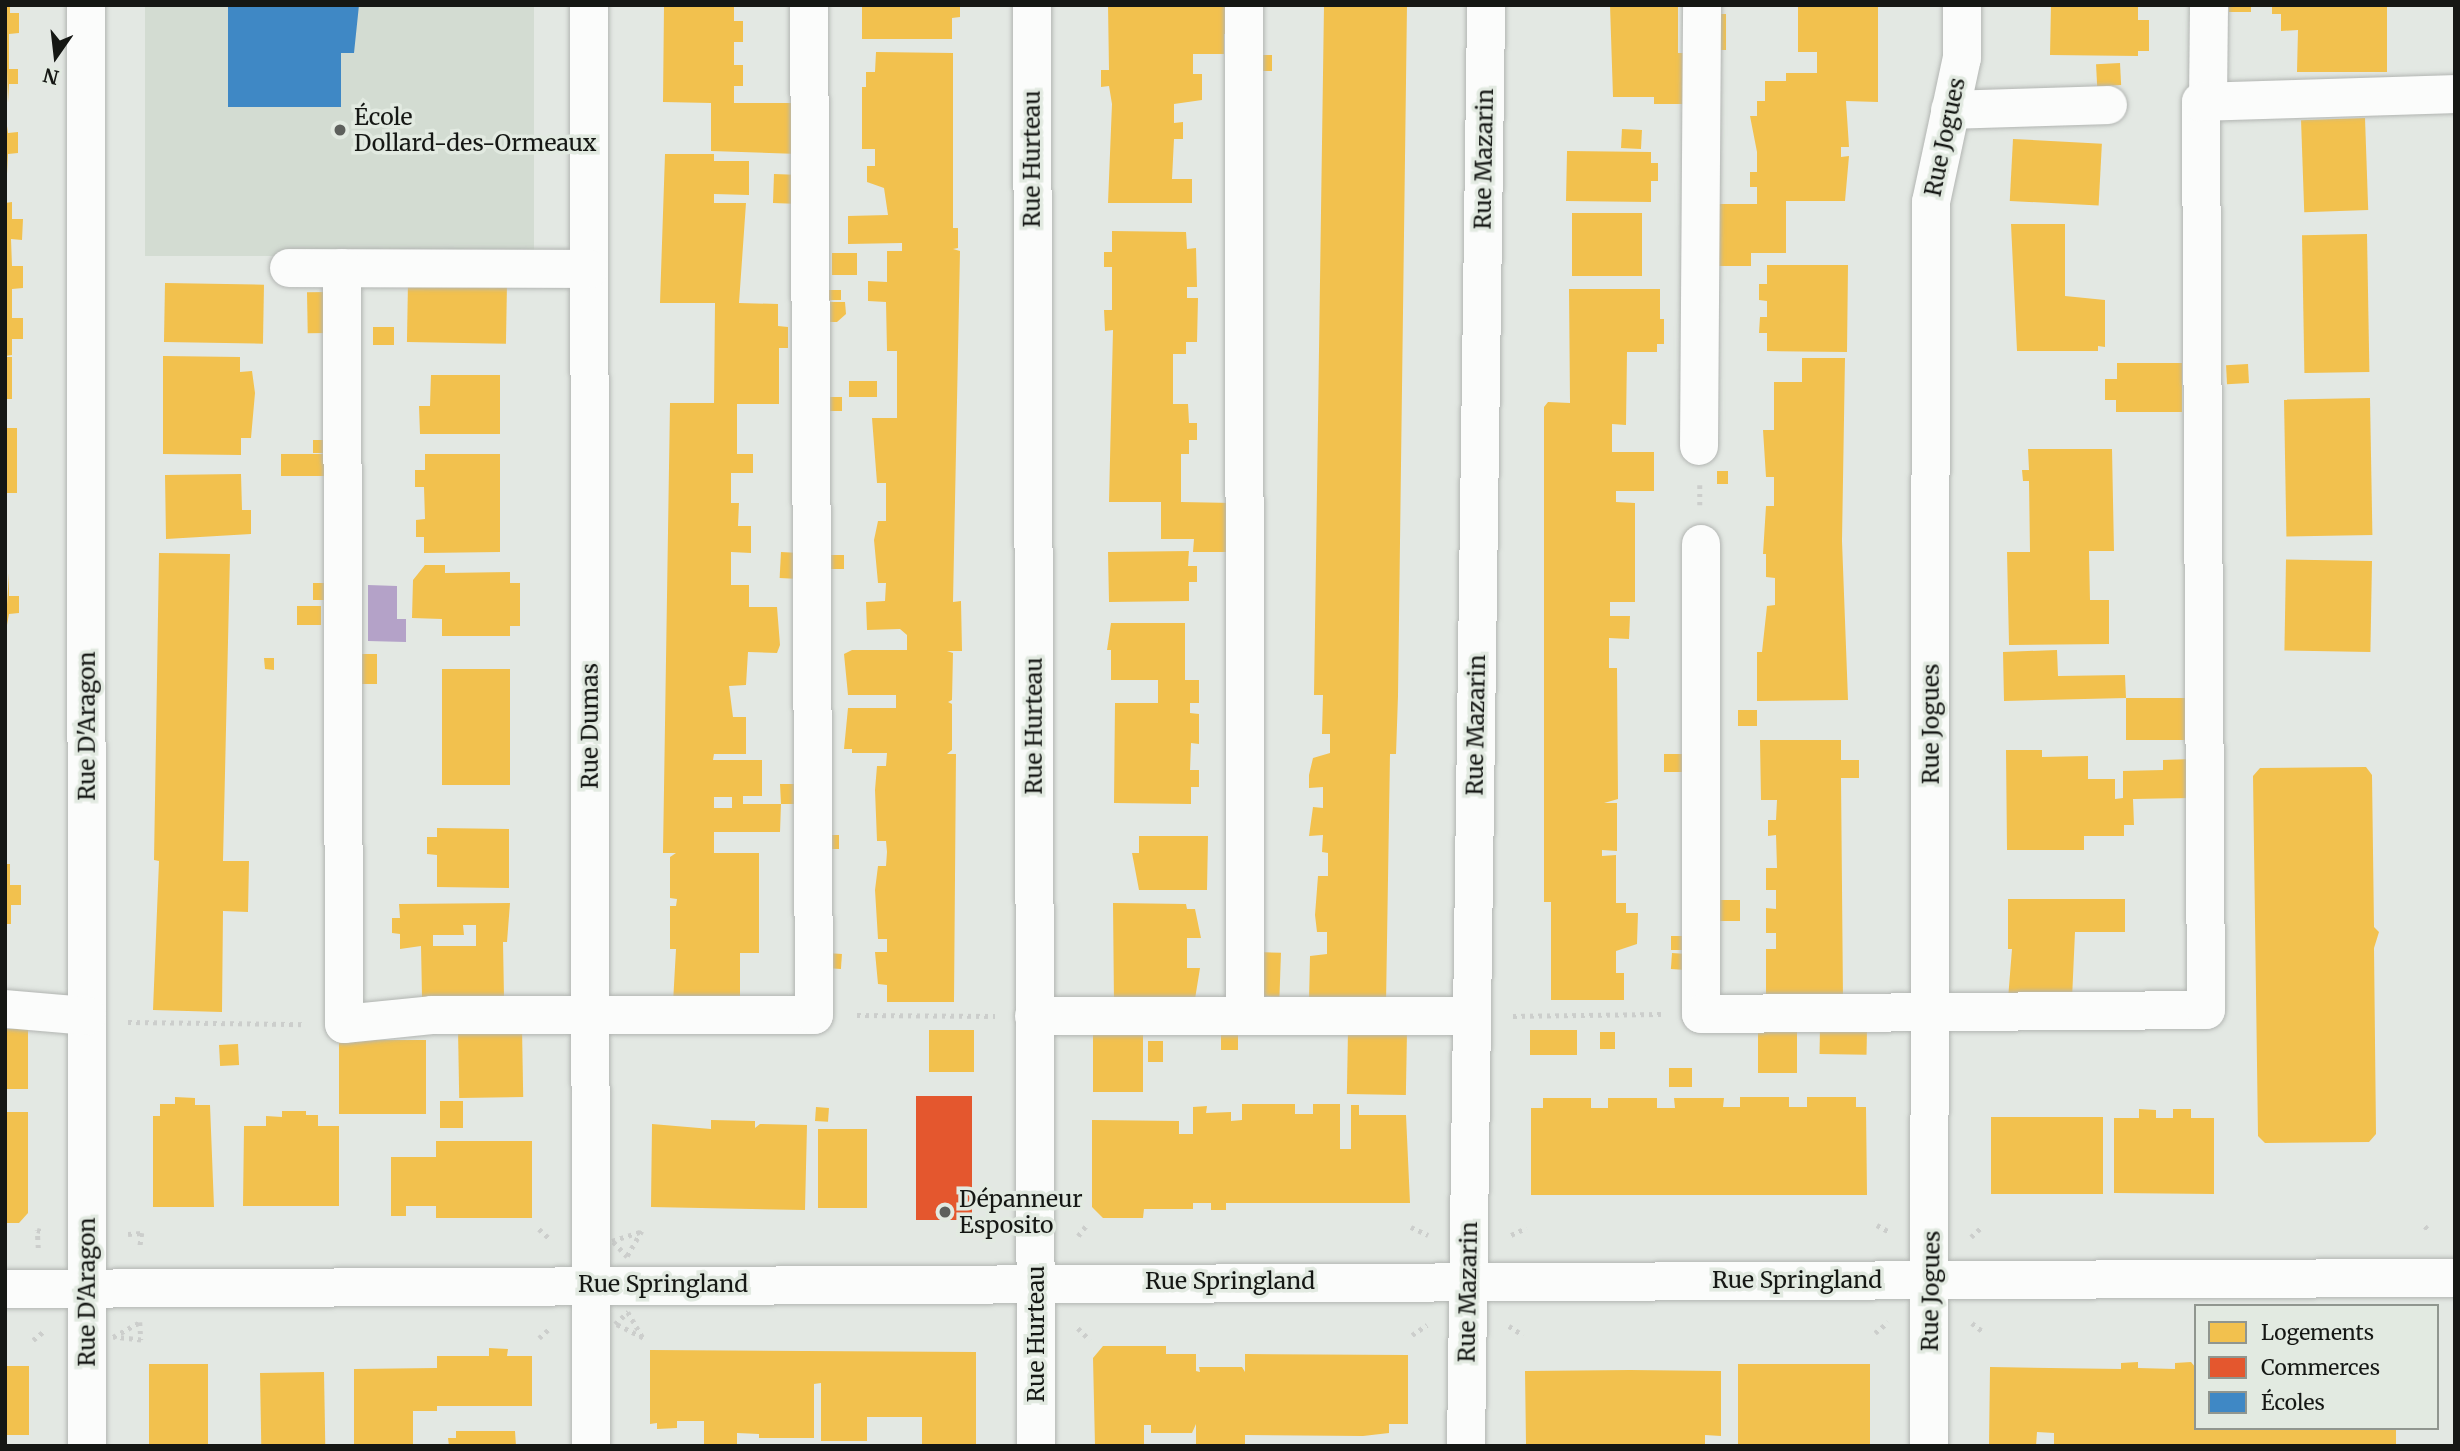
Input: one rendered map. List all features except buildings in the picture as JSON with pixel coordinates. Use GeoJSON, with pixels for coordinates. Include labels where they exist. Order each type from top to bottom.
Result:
{"type":"FeatureCollection","features":[{"type":"Feature","properties":{"kind":"street","name":"Rue D'Aragon"},"geometry":{"type":"LineString","coordinates":[[86,5],[87,1446]]}},
{"type":"Feature","properties":{"kind":"street","name":"Rue Dumas"},"geometry":{"type":"LineString","coordinates":[[589,5],[591,1446]]}},
{"type":"Feature","properties":{"kind":"street"},"geometry":{"type":"LineString","coordinates":[[342,268],[344,1024],[432,1015],[814,1015],[809,5]]}},
{"type":"Feature","properties":{"kind":"street","name":"Rue Hurteau"},"geometry":{"type":"LineString","coordinates":[[1032,5],[1036,1446]]}},
{"type":"Feature","properties":{"kind":"street"},"geometry":{"type":"LineString","coordinates":[[1244,5],[1245,1016]]}},
{"type":"Feature","properties":{"kind":"street","name":"Rue Mazarin"},"geometry":{"type":"LineString","coordinates":[[1466,1446],[1486,5]]}},
{"type":"Feature","properties":{"kind":"street"},"geometry":{"type":"LineString","coordinates":[[1699,446],[1702,5]]}},
{"type":"Feature","properties":{"kind":"street","name":"Rue Jogues"},"geometry":{"type":"LineString","coordinates":[[1929,1446],[1931,202],[1962,58],[1962,5]]}},
{"type":"Feature","properties":{"kind":"street"},"geometry":{"type":"LineString","coordinates":[[2208,102],[2209,5]]}},
{"type":"Feature","properties":{"kind":"street"},"geometry":{"type":"LineString","coordinates":[[1701,544],[1701,1014],[2206,1010],[2201,102],[2455,94]]}},
{"type":"Feature","properties":{"kind":"street"},"geometry":{"type":"LineString","coordinates":[[1950,110],[2108,105]]}},
{"type":"Feature","properties":{"kind":"street"},"geometry":{"type":"LineString","coordinates":[[289,268],[589,269]]}},
{"type":"Feature","properties":{"kind":"street"},"geometry":{"type":"LineString","coordinates":[[5,1009],[87,1016]]}},
{"type":"Feature","properties":{"kind":"street"},"geometry":{"type":"LineString","coordinates":[[1034,1016],[1472,1016]]}},
{"type":"Feature","properties":{"kind":"street","name":"Rue Springland"},"geometry":{"type":"LineString","coordinates":[[5,1289],[1036,1281],[2455,1278]]}},
{"type":"Feature","properties":{"kind":"path"},"geometry":{"type":"LineString","coordinates":[[1699,446],[1701,544]]}},
{"type":"Feature","properties":{"kind":"path"},"geometry":{"type":"LineString","coordinates":[[1472,1016],[1701,1014]]}},
{"type":"Feature","properties":{"kind":"path"},"geometry":{"type":"LineString","coordinates":[[814,1015],[1034,1016]]}},
{"type":"Feature","properties":{"kind":"path"},"geometry":{"type":"LineString","coordinates":[[87,1016],[139,1024],[344,1024]]}},
{"type":"Feature","properties":{"kind":"path"},"geometry":{"type":"LineString","coordinates":[[1074,1241],[1088,1223]]}},
{"type":"Feature","properties":{"kind":"path"},"geometry":{"type":"LineString","coordinates":[[1970,1238],[1983,1226]]}},
{"type":"Feature","properties":{"kind":"path"},"geometry":{"type":"LineString","coordinates":[[2425,1226],[2430,1232]]}},
{"type":"Feature","properties":{"kind":"path"},"geometry":{"type":"LineString","coordinates":[[1411,1227],[1432,1236]]}},
{"type":"Feature","properties":{"kind":"path"},"geometry":{"type":"LineString","coordinates":[[1506,1238],[1526,1228]]}},
{"type":"Feature","properties":{"kind":"path"},"geometry":{"type":"LineString","coordinates":[[1968,1320],[1985,1332]]}},
{"type":"Feature","properties":{"kind":"path"},"geometry":{"type":"LineString","coordinates":[[1412,1335],[1431,1322]]}},
{"type":"Feature","properties":{"kind":"path"},"geometry":{"type":"LineString","coordinates":[[1073,1323],[1090,1340]]}},
{"type":"Feature","properties":{"kind":"path"},"geometry":{"type":"LineString","coordinates":[[1505,1324],[1523,1335]]}},
{"type":"Feature","properties":{"kind":"path"},"geometry":{"type":"LineString","coordinates":[[33,1340],[47,1329]]}},
{"type":"Feature","properties":{"kind":"shaded area","name":"École Dollard-des-Ormeaux"},"geometry":{"type":"Polygon","coordinates":[[[145,5],[534,5],[534,256],[145,256],[145,5]]]}},
{"type":"Feature","properties":{"kind":"shaded area"},"geometry":{"type":"Polygon","coordinates":[[[368,585],[397,586],[397,619],[406,619],[406,642],[368,641],[368,585]]]}},
{"type":"Feature","properties":{"kind":"place","name":"École Dollard-des-Ormeaux"},"geometry":{"type":"Point","coordinates":[340,130]}},
{"type":"Feature","properties":{"kind":"place","name":"Dépanneur Esposito"},"geometry":{"type":"Point","coordinates":[945,1212]}}]}
